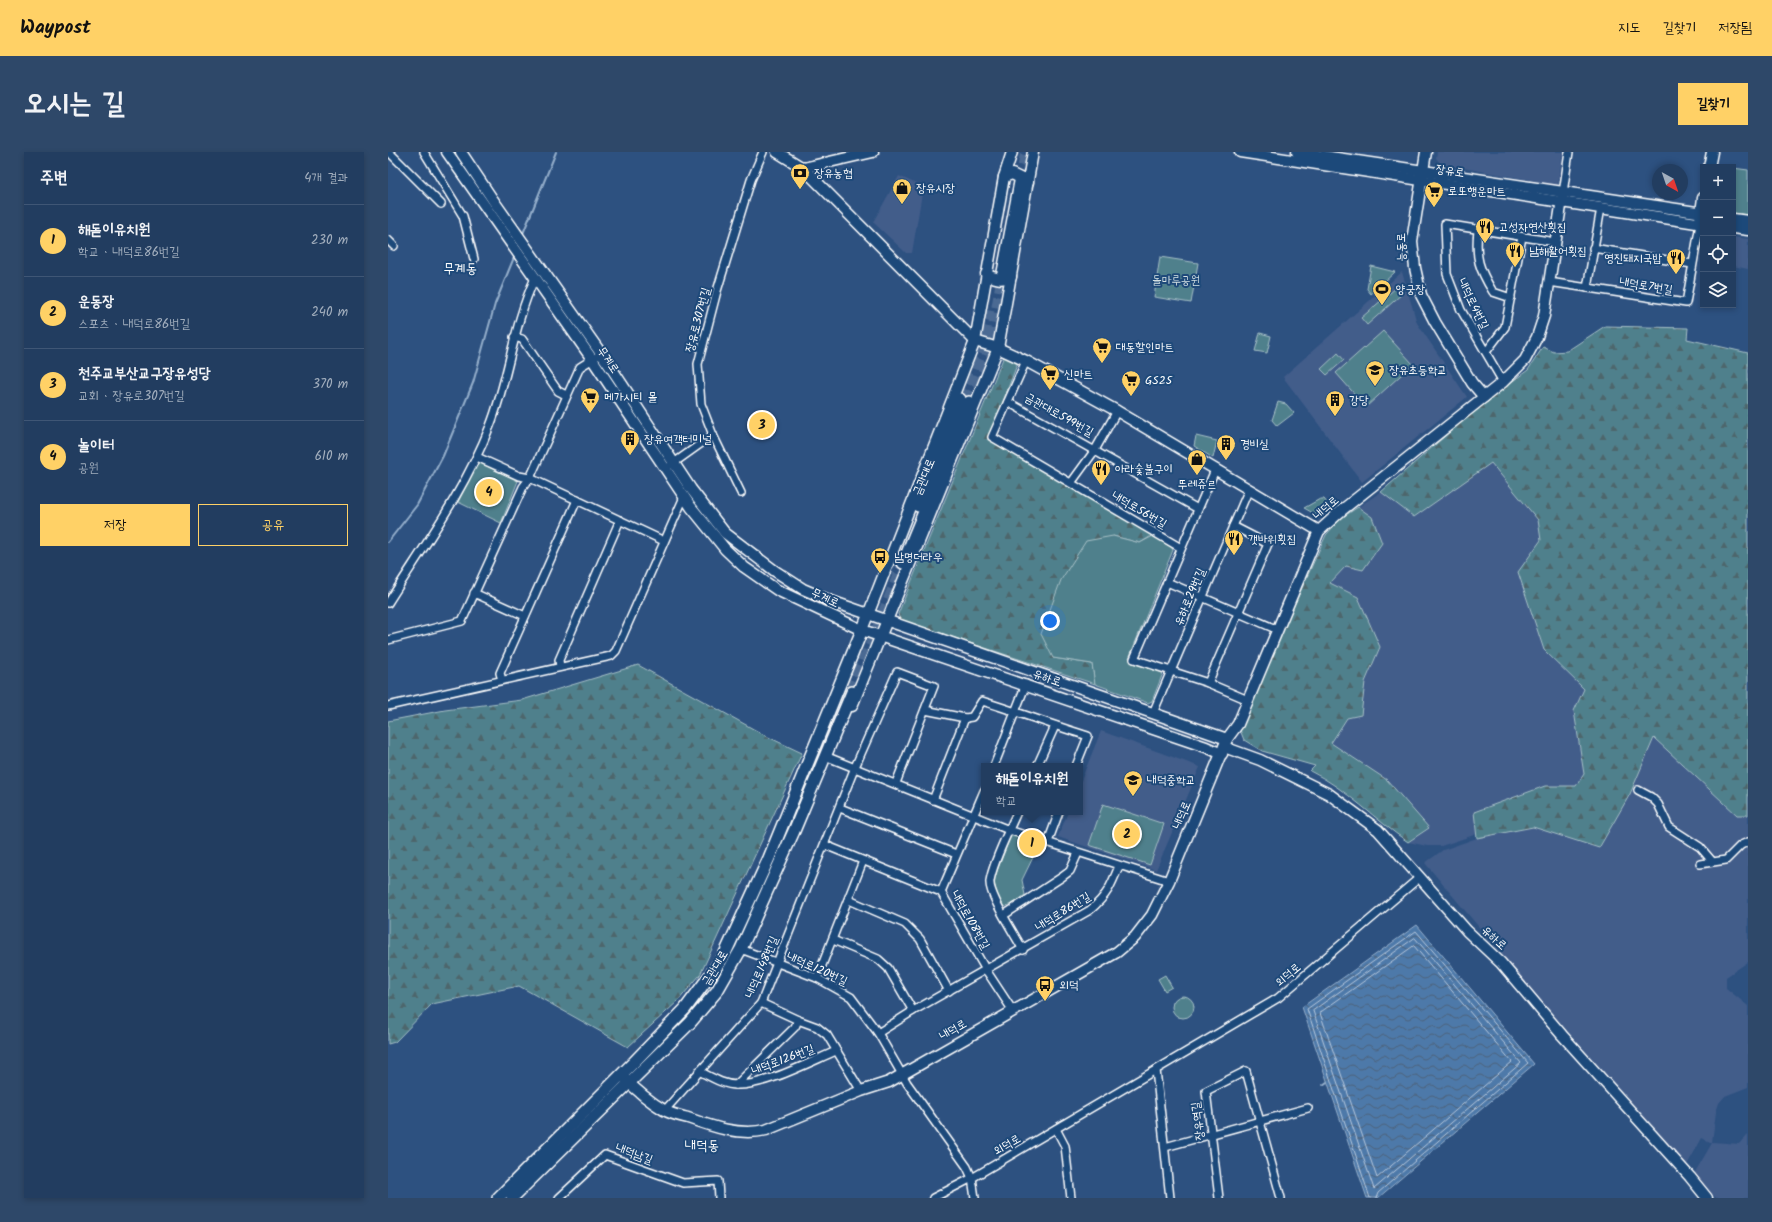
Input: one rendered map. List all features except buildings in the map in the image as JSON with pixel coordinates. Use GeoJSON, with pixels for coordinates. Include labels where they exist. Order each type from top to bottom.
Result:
{"type":"FeatureCollection","features":[{"type":"Feature","properties":{"kind":"main road","name":"무계로"},"geometry":{"type":"LineString","coordinates":[[448,152],[533,275],[596,356],[674,463],[694,503],[716,540],[744,567],[777,590],[862,630]]}},
{"type":"Feature","properties":{"kind":"main road","name":"무계로"},"geometry":{"type":"LineString","coordinates":[[461,152],[536,262],[684,497],[694,503],[725,533],[767,565],[803,589],[868,614]]}},
{"type":"Feature","properties":{"kind":"main road"},"geometry":{"type":"LineString","coordinates":[[778,152],[804,168],[975,341],[998,348],[1026,360],[1117,411],[1319,531]]}},
{"type":"Feature","properties":{"kind":"main road"},"geometry":{"type":"LineString","coordinates":[[804,168],[873,152]]}},
{"type":"Feature","properties":{"kind":"main road"},"geometry":{"type":"LineString","coordinates":[[777,869],[798,831],[882,636],[998,348],[999,273],[1017,180],[1012,152]]}},
{"type":"Feature","properties":{"kind":"main road"},"geometry":{"type":"LineString","coordinates":[[498,1198],[685,1009],[723,958],[769,858],[862,630],[975,341],[999,273],[1017,180],[1033,152]]}},
{"type":"Feature","properties":{"kind":"main road","name":"장유로"},"geometry":{"type":"LineString","coordinates":[[1240,152],[1423,176],[1562,197],[1700,213]]}},
{"type":"Feature","properties":{"kind":"main road","name":"장유로"},"geometry":{"type":"LineString","coordinates":[[1297,152],[1423,176]]}},
{"type":"Feature","properties":{"kind":"main road","name":"능동로"},"geometry":{"type":"LineString","coordinates":[[1426,152],[1412,241],[1414,268],[1421,295],[1451,350],[1472,383],[1484,397]]}},
{"type":"Feature","properties":{"kind":"main road"},"geometry":{"type":"LineString","coordinates":[[1710,164],[1712,152]]}},
{"type":"Feature","properties":{"kind":"main road","name":"장유로"},"geometry":{"type":"LineString","coordinates":[[1562,197],[1601,208],[1700,224]]}},
{"type":"Feature","properties":{"kind":"main road","name":"내덕로"},"geometry":{"type":"LineString","coordinates":[[621,1075],[629,1083],[665,1110],[710,1127],[731,1131],[757,1132],[766,1130],[861,1091],[889,1082],[1121,948],[1135,937],[1152,915],[1169,881],[1224,747],[1238,724],[1319,531],[1342,510],[1503,382],[1525,360],[1537,337],[1544,316],[1562,197]]}},
{"type":"Feature","properties":{"kind":"main road"},"geometry":{"type":"LineString","coordinates":[[1736,219],[1748,221]]}},
{"type":"Feature","properties":{"kind":"main road"},"geometry":{"type":"LineString","coordinates":[[1736,228],[1748,230]]}},
{"type":"Feature","properties":{"kind":"main road","name":"금관대로"},"geometry":{"type":"LineString","coordinates":[[900,561],[965,400]]}},
{"type":"Feature","properties":{"kind":"main road","name":"유하로"},"geometry":{"type":"LineString","coordinates":[[868,614],[887,622],[1153,713],[1224,747],[1260,760],[1329,794],[1378,830],[1467,931],[1501,962],[1562,1035],[1707,1198]]}},
{"type":"Feature","properties":{"kind":"main road","name":"유하로"},"geometry":{"type":"LineString","coordinates":[[862,630],[1026,684],[1206,747],[1224,747]]}},
{"type":"Feature","properties":{"kind":"main road","name":"금관대로"},"geometry":{"type":"LineString","coordinates":[[512,1198],[695,1018],[717,991],[741,949],[797,824],[848,690],[750,917],[723,958]]}},
{"type":"Feature","properties":{"kind":"street"},"geometry":{"type":"LineString","coordinates":[[389,152],[441,204]]}},
{"type":"Feature","properties":{"kind":"street"},"geometry":{"type":"LineString","coordinates":[[424,152],[463,216],[474,259]]}},
{"type":"Feature","properties":{"kind":"street","name":"장유로307번길"},"geometry":{"type":"LineString","coordinates":[[740,493],[713,435],[701,404],[698,364],[716,291],[752,180],[764,152]]}},
{"type":"Feature","properties":{"kind":"street"},"geometry":{"type":"LineString","coordinates":[[1562,197],[1570,152]]}},
{"type":"Feature","properties":{"kind":"street"},"geometry":{"type":"LineString","coordinates":[[1587,288],[1601,208]]}},
{"type":"Feature","properties":{"kind":"street","name":"내덕로4번길"},"geometry":{"type":"LineString","coordinates":[[1503,382],[1462,310],[1447,274],[1445,224],[1555,242]]}},
{"type":"Feature","properties":{"kind":"street","name":"내덕로7번길"},"geometry":{"type":"LineString","coordinates":[[1549,282],[1686,303],[1692,264],[1700,228]]}},
{"type":"Feature","properties":{"kind":"street","name":"내덕로4번길"},"geometry":{"type":"LineString","coordinates":[[1478,230],[1476,245],[1480,269],[1492,292],[1511,298]]}},
{"type":"Feature","properties":{"kind":"street","name":"내덕로4번길"},"geometry":{"type":"LineString","coordinates":[[1486,352],[1505,327],[1522,237]]}},
{"type":"Feature","properties":{"kind":"street"},"geometry":{"type":"LineString","coordinates":[[388,240],[394,246]]}},
{"type":"Feature","properties":{"kind":"street"},"geometry":{"type":"LineString","coordinates":[[1593,248],[1692,264]]}},
{"type":"Feature","properties":{"kind":"street"},"geometry":{"type":"LineString","coordinates":[[388,603],[465,480],[477,457],[493,418],[514,337],[533,275]]}},
{"type":"Feature","properties":{"kind":"street"},"geometry":{"type":"LineString","coordinates":[[514,337],[522,339],[558,392],[566,395]]}},
{"type":"Feature","properties":{"kind":"street"},"geometry":{"type":"LineString","coordinates":[[388,640],[462,621],[522,487],[530,478],[566,395],[580,367],[596,356]]}},
{"type":"Feature","properties":{"kind":"street","name":"금관대로599번길"},"geometry":{"type":"LineString","coordinates":[[1026,360],[1008,402],[1198,509]]}},
{"type":"Feature","properties":{"kind":"street","name":"내덕로56번길"},"geometry":{"type":"LineString","coordinates":[[1008,402],[992,437],[1181,548]]}},
{"type":"Feature","properties":{"kind":"street","name":"금관대로599번길"},"geometry":{"type":"LineString","coordinates":[[1095,450],[1117,411]]}},
{"type":"Feature","properties":{"kind":"street"},"geometry":{"type":"LineString","coordinates":[[665,469],[713,435]]}},
{"type":"Feature","properties":{"kind":"street"},"geometry":{"type":"LineString","coordinates":[[1071,483],[1095,450]]}},
{"type":"Feature","properties":{"kind":"street"},"geometry":{"type":"LineString","coordinates":[[477,457],[519,476],[530,478],[664,541]]}},
{"type":"Feature","properties":{"kind":"street"},"geometry":{"type":"LineString","coordinates":[[1215,470],[1134,659],[1208,683],[1248,700]]}},
{"type":"Feature","properties":{"kind":"street","name":"유하로29번길"},"geometry":{"type":"LineString","coordinates":[[1153,713],[1202,597],[1250,490]]}},
{"type":"Feature","properties":{"kind":"street"},"geometry":{"type":"LineString","coordinates":[[388,706],[611,656],[616,651],[684,497]]}},
{"type":"Feature","properties":{"kind":"street"},"geometry":{"type":"LineString","coordinates":[[502,680],[500,673],[577,500]]}},
{"type":"Feature","properties":{"kind":"street"},"geometry":{"type":"LineString","coordinates":[[560,667],[559,660],[620,520]]}},
{"type":"Feature","properties":{"kind":"street"},"geometry":{"type":"LineString","coordinates":[[1208,683],[1268,544],[1233,526]]}},
{"type":"Feature","properties":{"kind":"street"},"geometry":{"type":"LineString","coordinates":[[1167,582],[1238,612],[1269,628],[1278,630]]}},
{"type":"Feature","properties":{"kind":"street"},"geometry":{"type":"LineString","coordinates":[[474,593],[525,616]]}},
{"type":"Feature","properties":{"kind":"street","name":"내덕로148번길"},"geometry":{"type":"LineString","coordinates":[[665,1110],[761,1003],[776,962],[840,808],[855,767],[897,672],[934,686],[926,710]]}},
{"type":"Feature","properties":{"kind":"street"},"geometry":{"type":"LineString","coordinates":[[995,763],[1017,711],[1026,684]]}},
{"type":"Feature","properties":{"kind":"street"},"geometry":{"type":"LineString","coordinates":[[896,783],[926,710],[965,718],[972,717],[982,702],[1017,711],[1055,726],[1088,736],[1077,763]]}},
{"type":"Feature","properties":{"kind":"street"},"geometry":{"type":"LineString","coordinates":[[933,800],[965,718]]}},
{"type":"Feature","properties":{"kind":"street"},"geometry":{"type":"LineString","coordinates":[[1038,763],[1055,726]]}},
{"type":"Feature","properties":{"kind":"street"},"geometry":{"type":"LineString","coordinates":[[830,758],[896,783],[933,800],[1009,830],[1169,881]]}},
{"type":"Feature","properties":{"kind":"street"},"geometry":{"type":"LineString","coordinates":[[1638,790],[1651,797],[1658,804],[1664,814],[1667,825],[1700,847],[1712,861]]}},
{"type":"Feature","properties":{"kind":"street"},"geometry":{"type":"LineString","coordinates":[[941,892],[956,854],[981,799]]}},
{"type":"Feature","properties":{"kind":"street"},"geometry":{"type":"LineString","coordinates":[[840,808],[956,854]]}},
{"type":"Feature","properties":{"kind":"street"},"geometry":{"type":"LineString","coordinates":[[1016,815],[995,864],[990,882],[994,899],[1023,950]]}},
{"type":"Feature","properties":{"kind":"street"},"geometry":{"type":"LineString","coordinates":[[1048,842],[1058,815]]}},
{"type":"Feature","properties":{"kind":"street"},"geometry":{"type":"LineString","coordinates":[[1700,864],[1726,860],[1741,845],[1748,842]]}},
{"type":"Feature","properties":{"kind":"street","name":"내덕로108번길"},"geometry":{"type":"LineString","coordinates":[[825,845],[941,892],[986,970],[1013,1011]]}},
{"type":"Feature","properties":{"kind":"street"},"geometry":{"type":"LineString","coordinates":[[1004,915],[1070,871],[1078,853]]}},
{"type":"Feature","properties":{"kind":"street"},"geometry":{"type":"LineString","coordinates":[[817,978],[863,861]]}},
{"type":"Feature","properties":{"kind":"street","name":"내덕로86번길"},"geometry":{"type":"LineString","coordinates":[[986,970],[1090,910],[1104,899],[1119,866]]}},
{"type":"Feature","properties":{"kind":"street","name":"외덕로"},"geometry":{"type":"LineString","coordinates":[[933,1198],[972,1178],[1278,998],[1419,878]]}},
{"type":"Feature","properties":{"kind":"street"},"geometry":{"type":"LineString","coordinates":[[848,900],[905,924],[920,940],[949,991]]}},
{"type":"Feature","properties":{"kind":"street"},"geometry":{"type":"LineString","coordinates":[[833,940],[878,959],[888,968],[913,1011]]}},
{"type":"Feature","properties":{"kind":"street","name":"내덕로120번길"},"geometry":{"type":"LineString","coordinates":[[741,949],[817,978],[851,997],[878,1033],[902,1074]]}},
{"type":"Feature","properties":{"kind":"street"},"geometry":{"type":"LineString","coordinates":[[878,1033],[913,1011],[986,970]]}},
{"type":"Feature","properties":{"kind":"street","name":"내덕로126번길"},"geometry":{"type":"LineString","coordinates":[[761,1003],[817,1027],[826,1035],[861,1091]]}},
{"type":"Feature","properties":{"kind":"street","name":"내덕로126번길"},"geometry":{"type":"LineString","coordinates":[[736,1085],[794,1027],[798,1020]]}},
{"type":"Feature","properties":{"kind":"street","name":"내덕로126번길"},"geometry":{"type":"LineString","coordinates":[[699,1071],[721,1082],[736,1085],[756,1084],[836,1052]]}},
{"type":"Feature","properties":{"kind":"street"},"geometry":{"type":"LineString","coordinates":[[1156,1070],[1170,1198]]}},
{"type":"Feature","properties":{"kind":"street","name":"장유역길"},"geometry":{"type":"LineString","coordinates":[[1219,1198],[1206,1090],[1246,1071],[1281,1198]]}},
{"type":"Feature","properties":{"kind":"street"},"geometry":{"type":"LineString","coordinates":[[902,1074],[967,1167],[972,1178],[975,1198]]}},
{"type":"Feature","properties":{"kind":"street"},"geometry":{"type":"LineString","coordinates":[[1165,1147],[1308,1108]]}},
{"type":"Feature","properties":{"kind":"street"},"geometry":{"type":"LineString","coordinates":[[1056,1129],[1065,1146],[1071,1198]]}},
{"type":"Feature","properties":{"kind":"street","name":"내덕남길"},"geometry":{"type":"LineString","coordinates":[[559,1198],[605,1155],[683,1183],[718,1181],[719,1198]]}},
{"type":"Feature","properties":{"kind":"shaded area"},"geometry":{"type":"Polygon","coordinates":[[[1437,152],[1563,152],[1558,185],[1441,164],[1436,158],[1437,152]]]}},
{"type":"Feature","properties":{"kind":"shaded area","name":"장유시장"},"geometry":{"type":"Polygon","coordinates":[[[899,176],[923,187],[912,253],[906,253],[873,222],[899,176]]]}},
{"type":"Feature","properties":{"kind":"shaded area"},"geometry":{"type":"Polygon","coordinates":[[[1736,237],[1748,239],[1748,269],[1736,267],[1736,237]]]}},
{"type":"Feature","properties":{"kind":"shaded area","name":"장유초등학교"},"geometry":{"type":"Polygon","coordinates":[[[1402,272],[1417,323],[1467,397],[1362,482],[1283,377],[1402,272]]]}},
{"type":"Feature","properties":{"kind":"shaded area"},"geometry":{"type":"Polygon","coordinates":[[[1491,462],[1538,520],[1541,540],[1518,572],[1544,650],[1584,689],[1574,711],[1584,774],[1576,786],[1545,786],[1475,812],[1477,834],[1441,846],[1427,846],[1408,842],[1429,828],[1387,780],[1331,743],[1347,718],[1361,715],[1365,682],[1380,647],[1330,583],[1346,566],[1372,517],[1358,507],[1381,492],[1414,517],[1491,462]]]}},
{"type":"Feature","properties":{"kind":"shaded area","name":"내덕중학교"},"geometry":{"type":"Polygon","coordinates":[[[1101,731],[1200,767],[1156,870],[1058,837],[1067,815],[1083,815],[1083,776],[1101,731]]]}},
{"type":"Feature","properties":{"kind":"shaded area"},"geometry":{"type":"Polygon","coordinates":[[[1654,738],[1737,815],[1748,815],[1748,962],[1726,977],[1726,988],[1748,1006],[1748,1087],[1725,1096],[1719,1103],[1716,1112],[1712,1142],[1739,1144],[1748,1134],[1748,1198],[1716,1198],[1694,1174],[1712,1143],[1702,1138],[1687,1165],[1542,1002],[1425,863],[1443,850],[1477,838],[1533,827],[1599,848],[1630,794],[1654,738]]]}},
{"type":"Feature","properties":{"kind":"green space"},"geometry":{"type":"Polygon","coordinates":[[[1736,168],[1748,170],[1748,215],[1736,213],[1736,168]]]}},
{"type":"Feature","properties":{"kind":"green space","name":"돌마루공원"},"geometry":{"type":"Polygon","coordinates":[[[1160,257],[1198,263],[1191,303],[1154,297],[1160,257]]]}},
{"type":"Feature","properties":{"kind":"green space"},"geometry":{"type":"Polygon","coordinates":[[[1371,266],[1395,272],[1371,294],[1367,289],[1371,266]]]}},
{"type":"Feature","properties":{"kind":"green space","name":"양궁장"},"geometry":{"type":"Polygon","coordinates":[[[1397,287],[1403,293],[1367,325],[1361,318],[1397,287]]]}},
{"type":"Feature","properties":{"kind":"green space"},"geometry":{"type":"Polygon","coordinates":[[[1605,326],[1688,328],[1687,339],[1748,353],[1748,815],[1737,815],[1654,738],[1630,794],[1599,848],[1533,827],[1477,838],[1474,812],[1545,786],[1576,786],[1584,774],[1574,711],[1584,689],[1544,650],[1518,572],[1541,540],[1538,520],[1491,463],[1414,517],[1381,492],[1484,402],[1528,370],[1543,347],[1554,352],[1567,351],[1605,326]]]}},
{"type":"Feature","properties":{"kind":"green space"},"geometry":{"type":"Polygon","coordinates":[[[1383,331],[1413,364],[1366,407],[1336,373],[1383,331]]]}},
{"type":"Feature","properties":{"kind":"green space"},"geometry":{"type":"Polygon","coordinates":[[[1260,333],[1271,336],[1267,353],[1255,351],[1260,333]]]}},
{"type":"Feature","properties":{"kind":"green space"},"geometry":{"type":"Polygon","coordinates":[[[1338,353],[1344,360],[1327,375],[1321,369],[1338,353]]]}},
{"type":"Feature","properties":{"kind":"green space"},"geometry":{"type":"Polygon","coordinates":[[[1004,356],[1018,362],[989,438],[1153,535],[1140,543],[1113,536],[1053,658],[1092,664],[1095,684],[903,621],[898,614],[1004,356]]]}},
{"type":"Feature","properties":{"kind":"green space"},"geometry":{"type":"Polygon","coordinates":[[[1278,402],[1286,404],[1294,413],[1277,426],[1272,420],[1278,402]]]}},
{"type":"Feature","properties":{"kind":"green space"},"geometry":{"type":"Polygon","coordinates":[[[1196,436],[1217,441],[1213,458],[1194,446],[1196,436]]]}},
{"type":"Feature","properties":{"kind":"green space"},"geometry":{"type":"Polygon","coordinates":[[[478,462],[518,481],[501,523],[458,502],[478,462]]]}},
{"type":"Feature","properties":{"kind":"green space"},"geometry":{"type":"Polygon","coordinates":[[[1320,499],[1324,499],[1331,508],[1325,514],[1318,515],[1304,508],[1320,499]]]}},
{"type":"Feature","properties":{"kind":"green space"},"geometry":{"type":"Polygon","coordinates":[[[1358,507],[1372,517],[1382,543],[1363,570],[1346,566],[1330,583],[1358,597],[1380,647],[1365,682],[1361,715],[1347,718],[1331,743],[1387,780],[1429,828],[1408,842],[1349,796],[1310,771],[1315,766],[1262,751],[1244,740],[1240,730],[1262,676],[1326,535],[1340,519],[1358,507]]]}},
{"type":"Feature","properties":{"kind":"green space"},"geometry":{"type":"Polygon","coordinates":[[[1113,536],[1140,543],[1153,536],[1170,545],[1173,550],[1129,658],[1162,671],[1163,673],[1152,701],[1148,703],[1095,684],[1092,664],[1053,658],[1041,634],[1061,580],[1086,541],[1113,536]]]}},
{"type":"Feature","properties":{"kind":"green space"},"geometry":{"type":"Polygon","coordinates":[[[638,665],[766,736],[802,753],[700,975],[678,1001],[628,1047],[519,986],[432,1004],[395,1042],[388,1044],[388,721],[445,710],[522,700],[638,665]]]}},
{"type":"Feature","properties":{"kind":"green space"},"geometry":{"type":"Polygon","coordinates":[[[1103,804],[1164,824],[1150,865],[1089,845],[1103,804]]]}},
{"type":"Feature","properties":{"kind":"green space"},"geometry":{"type":"Polygon","coordinates":[[[1011,835],[1039,845],[1022,880],[1025,895],[1016,902],[1004,907],[1000,903],[993,881],[1011,835]]]}},
{"type":"Feature","properties":{"kind":"green space"},"geometry":{"type":"Polygon","coordinates":[[[1165,975],[1172,987],[1165,991],[1158,979],[1165,975]]]}},
{"type":"Feature","properties":{"kind":"green space"},"geometry":{"type":"Polygon","coordinates":[[[1183,996],[1191,999],[1194,1007],[1191,1015],[1183,1018],[1175,1015],[1172,1007],[1175,999],[1183,996]]]}},
{"type":"Feature","properties":{"kind":"water"},"geometry":{"type":"Polygon","coordinates":[[[1417,925],[1534,1064],[1378,1198],[1367,1198],[1302,1007],[1417,925]]]}},
{"type":"Feature","properties":{"kind":"waterway"},"geometry":{"type":"LineString","coordinates":[[522,236],[556,152]]}},
{"type":"Feature","properties":{"kind":"waterway"},"geometry":{"type":"LineString","coordinates":[[388,542],[417,505],[443,456],[473,383],[495,304],[515,255]]}},
{"type":"Feature","properties":{"kind":"waterway"},"geometry":{"type":"LineString","coordinates":[[1323,1085],[1327,1082]]}},
{"type":"Feature","properties":{"kind":"tunnel"},"geometry":{"type":"LineString","coordinates":[[1020,182],[1026,152]]}},
{"type":"Feature","properties":{"kind":"tunnel"},"geometry":{"type":"LineString","coordinates":[[969,402],[990,347],[1003,272]]}},
{"type":"Feature","properties":{"kind":"tunnel"},"geometry":{"type":"LineString","coordinates":[[960,399],[983,338],[990,305]]}},
{"type":"Feature","properties":{"kind":"tunnel"},"geometry":{"type":"LineString","coordinates":[[852,692],[903,563]]}},
{"type":"Feature","properties":{"kind":"tunnel"},"geometry":{"type":"LineString","coordinates":[[844,689],[859,654]]}},
{"type":"Feature","properties":{"kind":"place","name":"장유농협"},"geometry":{"type":"Point","coordinates":[800,190]}},
{"type":"Feature","properties":{"kind":"place","name":"장유시장"},"geometry":{"type":"Point","coordinates":[902,205]}},
{"type":"Feature","properties":{"kind":"place","name":"로또행운마트"},"geometry":{"type":"Point","coordinates":[1434,208]}},
{"type":"Feature","properties":{"kind":"place","name":"고성자연산횟집"},"geometry":{"type":"Point","coordinates":[1485,244]}},
{"type":"Feature","properties":{"kind":"place","name":"남해활어횟집"},"geometry":{"type":"Point","coordinates":[1515,268]}},
{"type":"Feature","properties":{"kind":"place","name":"영진돼지국밥"},"geometry":{"type":"Point","coordinates":[1676,275]}},
{"type":"Feature","properties":{"kind":"place","name":"양궁장"},"geometry":{"type":"Point","coordinates":[1382,306]}},
{"type":"Feature","properties":{"kind":"place","name":"대동할인마트"},"geometry":{"type":"Point","coordinates":[1102,364]}},
{"type":"Feature","properties":{"kind":"place","name":"장유초등학교"},"geometry":{"type":"Point","coordinates":[1375,387]}},
{"type":"Feature","properties":{"kind":"place","name":"신마트"},"geometry":{"type":"Point","coordinates":[1050,391]}},
{"type":"Feature","properties":{"kind":"place","name":"GS25"},"geometry":{"type":"Point","coordinates":[1131,397]}},
{"type":"Feature","properties":{"kind":"place","name":"메가시티 몰"},"geometry":{"type":"Point","coordinates":[590,414]}},
{"type":"Feature","properties":{"kind":"place","name":"강당"},"geometry":{"type":"Point","coordinates":[1335,417]}},
{"type":"Feature","properties":{"kind":"place","name":"천주교부산교구장유성당"},"geometry":{"type":"Point","coordinates":[762,425]}},
{"type":"Feature","properties":{"kind":"place","name":"장유여객터미널"},"geometry":{"type":"Point","coordinates":[630,456]}},
{"type":"Feature","properties":{"kind":"place","name":"경비실"},"geometry":{"type":"Point","coordinates":[1226,461]}},
{"type":"Feature","properties":{"kind":"place","name":"뚜레쥬르"},"geometry":{"type":"Point","coordinates":[1197,476]}},
{"type":"Feature","properties":{"kind":"place","name":"아라숯불구이"},"geometry":{"type":"Point","coordinates":[1101,486]}},
{"type":"Feature","properties":{"kind":"place","name":"놀이터"},"geometry":{"type":"Point","coordinates":[489,492]}},
{"type":"Feature","properties":{"kind":"place","name":"갯바위횟집"},"geometry":{"type":"Point","coordinates":[1234,556]}},
{"type":"Feature","properties":{"kind":"place","name":"남명더라우"},"geometry":{"type":"Point","coordinates":[880,574]}},
{"type":"Feature","properties":{"kind":"place","name":"내덕중학교"},"geometry":{"type":"Point","coordinates":[1133,797]}},
{"type":"Feature","properties":{"kind":"place","name":"운동장"},"geometry":{"type":"Point","coordinates":[1127,834]}},
{"type":"Feature","properties":{"kind":"place","name":"해돋이유치원"},"geometry":{"type":"Point","coordinates":[1032,843]}},
{"type":"Feature","properties":{"kind":"place","name":"외덕"},"geometry":{"type":"Point","coordinates":[1045,1002]}},
{"type":"Feature","properties":{"kind":"district","name":"무계동"},"geometry":{"type":"Point","coordinates":[460,269]}},
{"type":"Feature","properties":{"kind":"district","name":"내덕동"},"geometry":{"type":"Point","coordinates":[702,1146]}}]}
